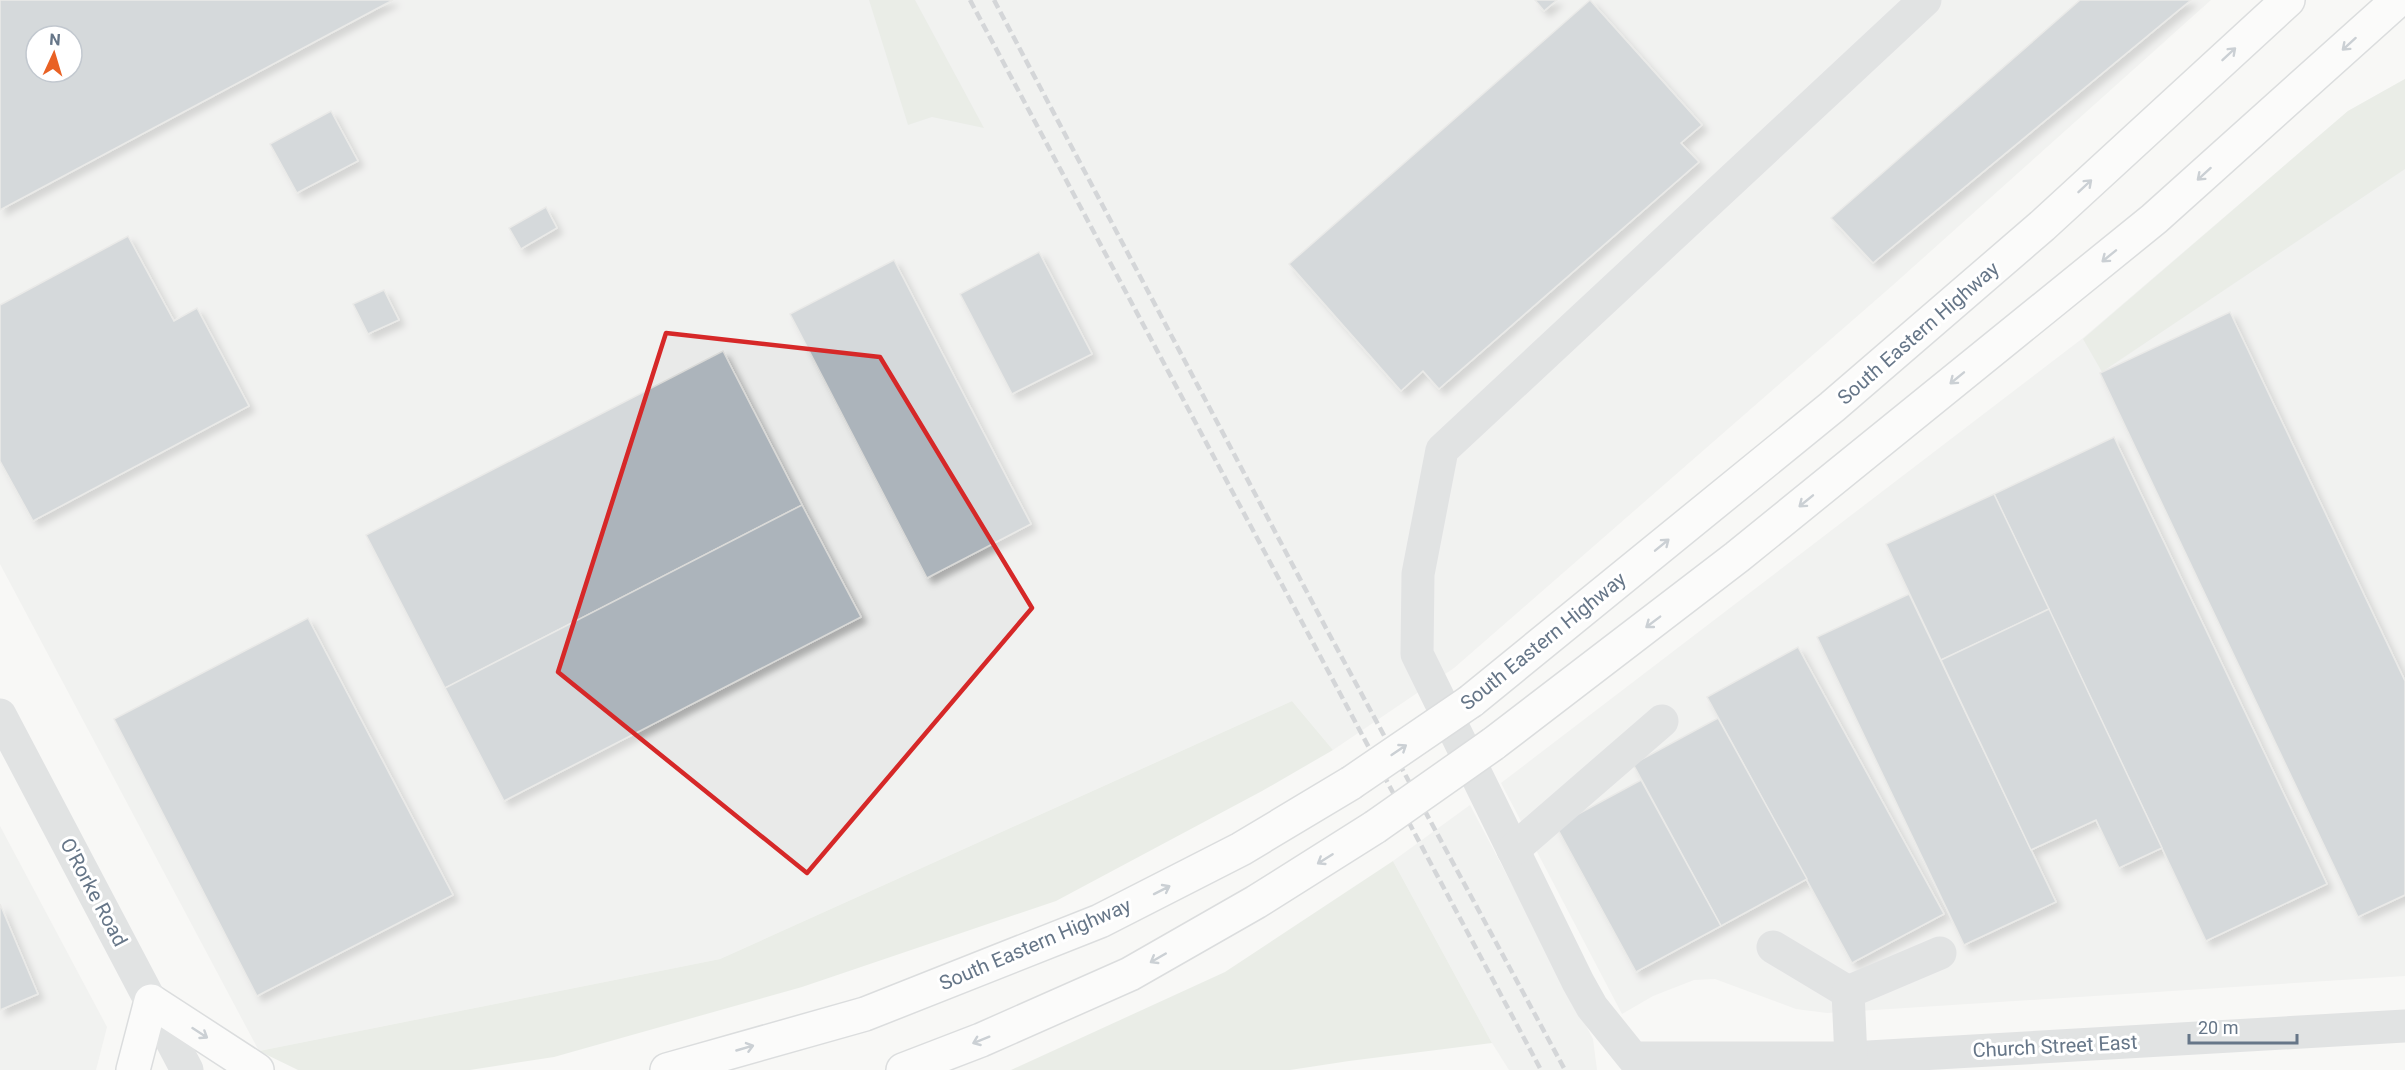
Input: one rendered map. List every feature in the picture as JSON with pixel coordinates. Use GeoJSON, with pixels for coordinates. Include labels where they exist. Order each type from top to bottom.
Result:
{"type":"FeatureCollection","features":[{"type":"Feature","properties":{"kind":"main road","name":"South Eastern Highway"},"geometry":{"type":"LineString","coordinates":[[667,1070],[865,1014],[1100,921],[1241,849],[1351,783],[1471,701],[1832,407],[2042,226],[2288,0]]}},
{"type":"Feature","properties":{"kind":"main road"},"geometry":{"type":"LineString","coordinates":[[903,1070],[981,1040],[1130,974],[1256,902],[1375,827],[1493,744],[1737,557],[2136,234],[2399,5]]}},
{"type":"Feature","properties":{"kind":"main road"},"geometry":{"type":"LineString","coordinates":[[133,1070],[151,1001],[257,1070]]}},
{"type":"Feature","properties":{"kind":"street","name":"Church Street East"},"geometry":{"type":"LineString","coordinates":[[1925,0],[1442,450],[1418,574],[1417,654],[1592,1007],[1634,1058],[1851,1058],[2402,1032]]}},
{"type":"Feature","properties":{"kind":"street","name":"O'Rorke Road"},"geometry":{"type":"LineString","coordinates":[[0,715],[187,1070]]}},
{"type":"Feature","properties":{"kind":"street"},"geometry":{"type":"LineString","coordinates":[[1513,850],[1662,721]]}},
{"type":"Feature","properties":{"kind":"street"},"geometry":{"type":"LineString","coordinates":[[1773,947],[1848,992]]}},
{"type":"Feature","properties":{"kind":"street"},"geometry":{"type":"LineString","coordinates":[[1848,992],[1940,953]]}},
{"type":"Feature","properties":{"kind":"street"},"geometry":{"type":"LineString","coordinates":[[1848,992],[1851,1058]]}},
{"type":"Feature","properties":{"kind":"highlighted area"},"geometry":{"type":"Polygon","coordinates":[[[666,333],[880,357],[1032,608],[807,873],[558,672],[666,333]]]}},
{"type":"Feature","properties":{"kind":"shaded area"},"geometry":{"type":"Polygon","coordinates":[[[0,0],[2211,0],[1893,285],[1454,668],[1333,750],[1292,701],[720,959],[259,1051],[0,564],[0,0]]]}},
{"type":"Feature","properties":{"kind":"shaded area"},"geometry":{"type":"Polygon","coordinates":[[[869,0],[915,0],[984,128],[932,117],[908,125],[869,0]]]}},
{"type":"Feature","properties":{"kind":"shaded area"},"geometry":{"type":"Polygon","coordinates":[[[2405,79],[2405,976],[1827,1013],[1796,1009],[1715,979],[1694,980],[1653,996],[1622,1014],[1501,783],[2083,338],[2348,111],[2405,79]]]}},
{"type":"Feature","properties":{"kind":"shaded area"},"geometry":{"type":"Polygon","coordinates":[[[2405,79],[2405,169],[2102,372],[2083,339],[2348,111],[2405,79]]]}},
{"type":"Feature","properties":{"kind":"shaded area"},"geometry":{"type":"Polygon","coordinates":[[[1292,701],[1333,750],[1262,791],[1056,901],[802,987],[554,1057],[470,1070],[298,1070],[259,1051],[720,959],[1292,701]]]}},
{"type":"Feature","properties":{"kind":"shaded area"},"geometry":{"type":"Polygon","coordinates":[[[1470,805],[1593,1039],[1597,1070],[1509,1070],[1393,861],[1470,805]]]}},
{"type":"Feature","properties":{"kind":"shaded area"},"geometry":{"type":"Polygon","coordinates":[[[0,826],[107,1027],[96,1070],[0,1070],[0,826]]]}},
{"type":"Feature","properties":{"kind":"shaded area"},"geometry":{"type":"Polygon","coordinates":[[[1393,861],[1492,1043],[1290,1070],[1011,1070],[1225,972],[1393,861]]]}},
{"type":"Feature","properties":{"kind":"building"},"geometry":{"type":"Polygon","coordinates":[[[0,0],[393,0],[0,210],[0,0]]]}},
{"type":"Feature","properties":{"kind":"building"},"geometry":{"type":"Polygon","coordinates":[[[1535,0],[1557,0],[1544,11],[1535,0]]]}},
{"type":"Feature","properties":{"kind":"building"},"geometry":{"type":"Polygon","coordinates":[[[1590,0],[1702,125],[1681,143],[1699,162],[1439,389],[1423,371],[1401,391],[1289,264],[1590,0]]]}},
{"type":"Feature","properties":{"kind":"building"},"geometry":{"type":"Polygon","coordinates":[[[2080,0],[2191,0],[1873,263],[1831,218],[2080,0]]]}},
{"type":"Feature","properties":{"kind":"building"},"geometry":{"type":"Polygon","coordinates":[[[331,111],[358,161],[297,193],[270,144],[331,111]]]}},
{"type":"Feature","properties":{"kind":"building"},"geometry":{"type":"Polygon","coordinates":[[[546,207],[557,228],[521,249],[509,228],[546,207]]]}},
{"type":"Feature","properties":{"kind":"building"},"geometry":{"type":"Polygon","coordinates":[[[128,236],[174,321],[197,308],[249,406],[33,521],[0,461],[0,305],[128,236]]]}},
{"type":"Feature","properties":{"kind":"building"},"geometry":{"type":"Polygon","coordinates":[[[1039,252],[1092,354],[1012,394],[960,294],[1039,252]]]}},
{"type":"Feature","properties":{"kind":"building"},"geometry":{"type":"Polygon","coordinates":[[[894,260],[1031,524],[927,578],[790,314],[894,260]]]}},
{"type":"Feature","properties":{"kind":"building"},"geometry":{"type":"Polygon","coordinates":[[[384,290],[399,320],[368,334],[353,304],[384,290]]]}},
{"type":"Feature","properties":{"kind":"building"},"geometry":{"type":"Polygon","coordinates":[[[2230,312],[2405,681],[2405,895],[2358,917],[2100,373],[2230,312]]]}},
{"type":"Feature","properties":{"kind":"building"},"geometry":{"type":"Polygon","coordinates":[[[723,351],[802,505],[445,688],[366,535],[723,351]]]}},
{"type":"Feature","properties":{"kind":"building"},"geometry":{"type":"Polygon","coordinates":[[[2114,437],[2327,884],[2206,941],[1994,494],[2114,437]]]}},
{"type":"Feature","properties":{"kind":"building"},"geometry":{"type":"Polygon","coordinates":[[[1994,494],[2049,609],[1941,660],[1886,544],[1994,494]]]}},
{"type":"Feature","properties":{"kind":"building"},"geometry":{"type":"Polygon","coordinates":[[[802,505],[861,617],[504,801],[445,688],[802,505]]]}},
{"type":"Feature","properties":{"kind":"building"},"geometry":{"type":"Polygon","coordinates":[[[1909,594],[2056,902],[1964,945],[1817,637],[1909,594]]]}},
{"type":"Feature","properties":{"kind":"building"},"geometry":{"type":"Polygon","coordinates":[[[2049,609],[2162,848],[2119,868],[2096,820],[2031,850],[1941,660],[2049,609]]]}},
{"type":"Feature","properties":{"kind":"building"},"geometry":{"type":"Polygon","coordinates":[[[308,618],[453,895],[257,996],[114,719],[308,618]]]}},
{"type":"Feature","properties":{"kind":"building"},"geometry":{"type":"Polygon","coordinates":[[[1798,647],[1944,914],[1852,963],[1707,697],[1798,647]]]}},
{"type":"Feature","properties":{"kind":"building"},"geometry":{"type":"Polygon","coordinates":[[[1718,718],[1807,879],[1721,926],[1633,764],[1718,718]]]}},
{"type":"Feature","properties":{"kind":"building"},"geometry":{"type":"Polygon","coordinates":[[[1641,780],[1721,926],[1636,972],[1556,826],[1641,780]]]}},
{"type":"Feature","properties":{"kind":"building"},"geometry":{"type":"Polygon","coordinates":[[[0,904],[38,994],[0,1010],[0,904]]]}},
{"type":"Feature","properties":{"kind":"railway"},"geometry":{"type":"LineString","coordinates":[[970,0],[1541,1070]]}},
{"type":"Feature","properties":{"kind":"railway"},"geometry":{"type":"LineString","coordinates":[[994,0],[1327,630],[1565,1070]]}}]}
